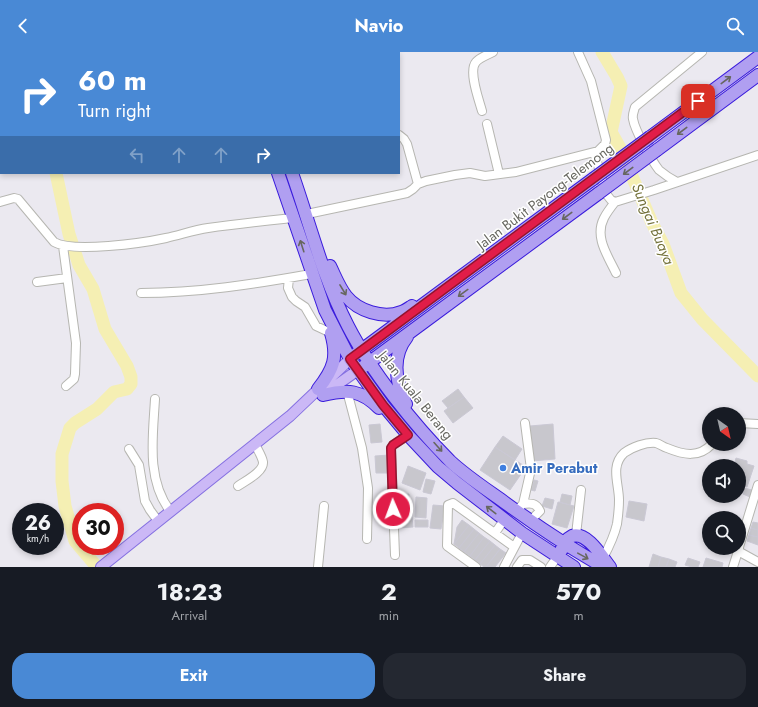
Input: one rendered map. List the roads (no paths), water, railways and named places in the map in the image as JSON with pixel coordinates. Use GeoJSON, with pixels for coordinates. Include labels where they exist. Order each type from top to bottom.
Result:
{"type":"FeatureCollection","features":[{"type":"Feature","properties":{"kind":"highway","name":"Jalan Bukit Payong-Telemong"},"geometry":{"type":"LineString","coordinates":[[350,359],[758,57]]}},
{"type":"Feature","properties":{"kind":"highway","name":"Jalan Bukit Payong-Telemong"},"geometry":{"type":"LineString","coordinates":[[358,370],[758,75]]}},
{"type":"Feature","properties":{"kind":"highway","name":"Jalan Kuala Berang"},"geometry":{"type":"LineString","coordinates":[[278,174],[311,274],[325,310],[350,359],[383,405],[408,435],[438,467],[504,520],[562,563]]}},
{"type":"Feature","properties":{"kind":"highway","name":"Jalan Kuala Berang"},"geometry":{"type":"LineString","coordinates":[[292,174],[332,290],[348,326],[370,362],[419,426],[451,461],[476,482],[520,507],[530,521],[564,543],[605,564]]}},
{"type":"Feature","properties":{"kind":"highway"},"geometry":{"type":"LineString","coordinates":[[312,231],[347,297],[364,309],[377,314],[392,314],[401,312],[415,305],[471,270]]}},
{"type":"Feature","properties":{"kind":"highway"},"geometry":{"type":"LineString","coordinates":[[325,310],[334,345],[335,357],[332,368],[321,392],[347,391],[359,393],[370,399],[408,435]]}},
{"type":"Feature","properties":{"kind":"highway"},"geometry":{"type":"LineString","coordinates":[[413,330],[402,344],[398,354],[396,372],[400,391],[419,426]]}},
{"type":"Feature","properties":{"kind":"highway"},"geometry":{"type":"LineString","coordinates":[[562,563],[561,551],[564,543],[568,538],[576,535],[589,541],[605,564]]}},
{"type":"Feature","properties":{"kind":"main road"},"geometry":{"type":"LineString","coordinates":[[321,392],[350,359]]}},
{"type":"Feature","properties":{"kind":"main road"},"geometry":{"type":"LineString","coordinates":[[102,566],[170,510],[321,392],[358,370]]}},
{"type":"Feature","properties":{"kind":"street"},"geometry":{"type":"LineString","coordinates":[[482,111],[475,88],[474,66],[475,62],[479,59],[493,52]]}},
{"type":"Feature","properties":{"kind":"street"},"geometry":{"type":"LineString","coordinates":[[306,214],[406,193],[413,190],[418,184],[426,181],[455,175],[470,174],[485,176],[516,172],[594,152],[602,148],[606,140],[591,81],[578,52]]}},
{"type":"Feature","properties":{"kind":"street"},"geometry":{"type":"LineString","coordinates":[[678,182],[667,176],[654,162],[637,130],[633,120],[633,114],[636,107],[702,52]]}},
{"type":"Feature","properties":{"kind":"street"},"geometry":{"type":"LineString","coordinates":[[487,124],[499,174]]}},
{"type":"Feature","properties":{"kind":"street"},"geometry":{"type":"LineString","coordinates":[[400,136],[407,144],[418,184]]}},
{"type":"Feature","properties":{"kind":"street"},"geometry":{"type":"LineString","coordinates":[[594,152],[606,195],[615,202]]}},
{"type":"Feature","properties":{"kind":"street"},"geometry":{"type":"LineString","coordinates":[[616,272],[604,249],[600,234],[604,218],[615,202],[758,155]]}},
{"type":"Feature","properties":{"kind":"street"},"geometry":{"type":"LineString","coordinates":[[0,202],[14,198],[18,199],[54,242],[66,246],[124,243],[165,238],[206,228],[293,218]]}},
{"type":"Feature","properties":{"kind":"street"},"geometry":{"type":"LineString","coordinates":[[66,246],[67,278],[76,343],[75,374],[74,378],[66,386]]}},
{"type":"Feature","properties":{"kind":"street"},"geometry":{"type":"LineString","coordinates":[[141,293],[196,291],[311,274]]}},
{"type":"Feature","properties":{"kind":"street"},"geometry":{"type":"LineString","coordinates":[[38,282],[67,278]]}},
{"type":"Feature","properties":{"kind":"street"},"geometry":{"type":"LineString","coordinates":[[289,278],[288,288],[292,296],[296,301],[305,307],[316,326],[331,333]]}},
{"type":"Feature","properties":{"kind":"street"},"geometry":{"type":"LineString","coordinates":[[347,391],[362,448],[368,488],[367,539]]}},
{"type":"Feature","properties":{"kind":"street"},"geometry":{"type":"LineString","coordinates":[[155,399],[153,441],[154,471],[160,495],[170,510]]}},
{"type":"Feature","properties":{"kind":"street"},"geometry":{"type":"LineString","coordinates":[[746,423],[758,424]]}},
{"type":"Feature","properties":{"kind":"street"},"geometry":{"type":"LineString","coordinates":[[520,507],[531,469],[525,424]]}},
{"type":"Feature","properties":{"kind":"street"},"geometry":{"type":"LineString","coordinates":[[395,555],[391,448],[408,435]]}},
{"type":"Feature","properties":{"kind":"street"},"geometry":{"type":"LineString","coordinates":[[605,564],[617,524],[619,500],[616,468],[619,460],[625,453],[641,445],[658,443],[665,448],[680,453],[696,454],[703,451]]}},
{"type":"Feature","properties":{"kind":"street"},"geometry":{"type":"LineString","coordinates":[[238,486],[260,469],[263,464],[255,444]]}},
{"type":"Feature","properties":{"kind":"street"},"geometry":{"type":"LineString","coordinates":[[129,449],[139,465],[145,501],[158,521]]}},
{"type":"Feature","properties":{"kind":"street"},"geometry":{"type":"LineString","coordinates":[[746,523],[758,485]]}},
{"type":"Feature","properties":{"kind":"street"},"geometry":{"type":"LineString","coordinates":[[576,535],[581,490]]}},
{"type":"Feature","properties":{"kind":"street"},"geometry":{"type":"LineString","coordinates":[[476,567],[447,546],[448,505],[453,503],[494,533],[513,549],[522,560]]}},
{"type":"Feature","properties":{"kind":"street"},"geometry":{"type":"LineString","coordinates":[[520,507],[533,503],[543,512],[530,521]]}},
{"type":"Feature","properties":{"kind":"street"},"geometry":{"type":"LineString","coordinates":[[318,567],[324,506]]}},
{"type":"Feature","properties":{"kind":"street"},"geometry":{"type":"LineString","coordinates":[[494,533],[504,520]]}},
{"type":"Feature","properties":{"kind":"street"},"geometry":{"type":"LineString","coordinates":[[504,567],[522,533]]}},
{"type":"Feature","properties":{"kind":"street"},"geometry":{"type":"LineString","coordinates":[[746,554],[758,562]]}},
{"type":"Feature","properties":{"kind":"street"},"geometry":{"type":"LineString","coordinates":[[733,567],[736,555]]}},
{"type":"Feature","properties":{"kind":"street"},"geometry":{"type":"LineString","coordinates":[[517,567],[522,560]]}},
{"type":"Feature","properties":{"kind":"street"},"geometry":{"type":"LineString","coordinates":[[522,560],[530,560],[541,567]]}},
{"type":"Feature","properties":{"kind":"waterway","name":"Sungai Buaya"},"geometry":{"type":"LineString","coordinates":[[602,52],[621,86],[611,132],[620,148],[652,223],[663,244],[681,293],[702,319],[758,376]]}},
{"type":"Feature","properties":{"kind":"waterway"},"geometry":{"type":"LineString","coordinates":[[56,174],[69,234],[79,265],[93,289],[105,329],[127,366],[131,377],[131,384],[127,389],[114,392],[97,409],[75,423],[70,428],[62,454],[62,481],[65,506],[75,541],[97,567]]}},
{"type":"Feature","properties":{"kind":"place","name":"Amir Perabut"},"geometry":{"type":"Point","coordinates":[503,468]}}]}
